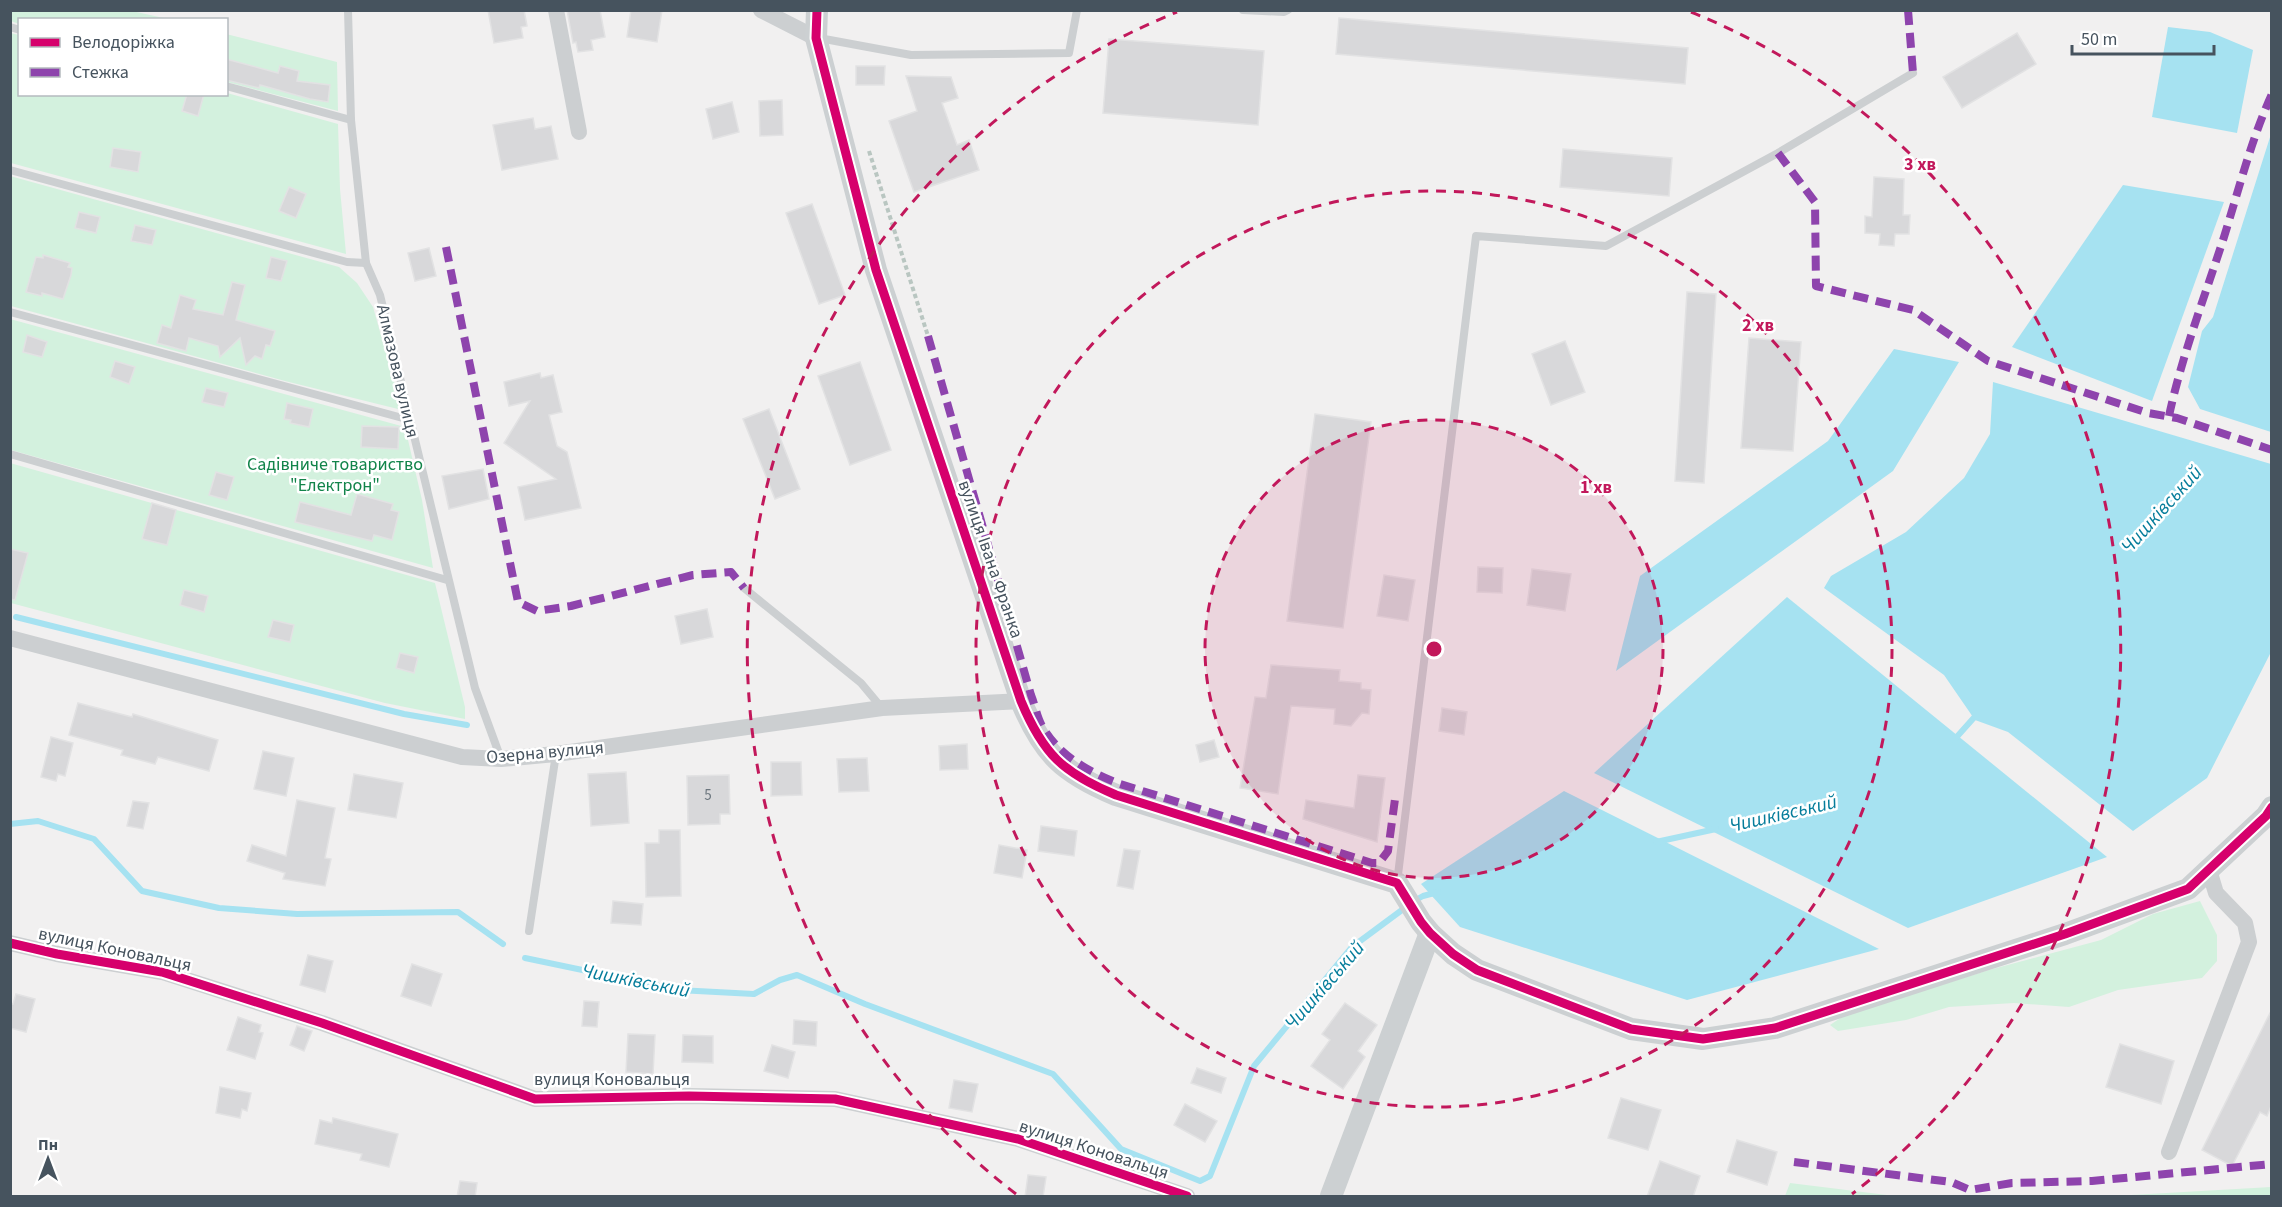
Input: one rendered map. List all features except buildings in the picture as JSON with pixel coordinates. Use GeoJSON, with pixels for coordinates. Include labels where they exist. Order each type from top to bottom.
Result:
{"type":"FeatureCollection","features":[{"type":"Feature","properties":{"kind":"street"},"geometry":{"type":"LineString","coordinates":[[556,10],[579,132]]}},
{"type":"Feature","properties":{"kind":"street"},"geometry":{"type":"LineString","coordinates":[[761,10],[816,38]]}},
{"type":"Feature","properties":{"kind":"street","name":"вулиця Івана Франка"},"geometry":{"type":"LineString","coordinates":[[817,10],[816,38],[876,270],[1021,701],[1033,728],[1048,750],[1078,778],[1116,795],[1402,889]]}},
{"type":"Feature","properties":{"kind":"street","name":"Озерна вулиця"},"geometry":{"type":"LineString","coordinates":[[10,638],[462,757],[501,759],[556,754],[882,708],[1021,701]]}},
{"type":"Feature","properties":{"kind":"street"},"geometry":{"type":"LineString","coordinates":[[1402,889],[1426,927],[1453,954],[1477,970],[1631,1029],[1703,1040],[1775,1028],[2065,934],[2188,889],[2265,816],[2271,807]]}},
{"type":"Feature","properties":{"kind":"street"},"geometry":{"type":"LineString","coordinates":[[2169,1152],[2249,942],[2245,923],[2216,893],[2209,870]]}},
{"type":"Feature","properties":{"kind":"street"},"geometry":{"type":"LineString","coordinates":[[1331,1197],[1426,927]]}},
{"type":"Feature","properties":{"kind":"street","name":"вулиця Коновальця"},"geometry":{"type":"LineString","coordinates":[[10,943],[57,954],[162,972],[322,1023],[535,1099],[688,1096],[835,1099],[1018,1139],[1187,1197]]}},
{"type":"Feature","properties":{"kind":"lane","name":"Алмазова вулиця"},"geometry":{"type":"LineString","coordinates":[[348,10],[351,120],[366,263],[380,295],[447,580],[475,688],[501,759]]}},
{"type":"Feature","properties":{"kind":"lane"},"geometry":{"type":"LineString","coordinates":[[816,38],[911,55],[1069,52],[1077,10]]}},
{"type":"Feature","properties":{"kind":"lane"},"geometry":{"type":"LineString","coordinates":[[1243,10],[1284,12],[1288,10]]}},
{"type":"Feature","properties":{"kind":"lane"},"geometry":{"type":"LineString","coordinates":[[1402,889],[1476,236],[1606,246],[1778,153],[1913,73]]}},
{"type":"Feature","properties":{"kind":"lane"},"geometry":{"type":"LineString","coordinates":[[228,87],[351,120]]}},
{"type":"Feature","properties":{"kind":"lane"},"geometry":{"type":"LineString","coordinates":[[10,170],[347,262],[366,263]]}},
{"type":"Feature","properties":{"kind":"lane"},"geometry":{"type":"LineString","coordinates":[[10,312],[410,420]]}},
{"type":"Feature","properties":{"kind":"lane"},"geometry":{"type":"LineString","coordinates":[[10,454],[447,580]]}},
{"type":"Feature","properties":{"kind":"lane"},"geometry":{"type":"LineString","coordinates":[[744,588],[861,683],[882,708]]}},
{"type":"Feature","properties":{"kind":"lane"},"geometry":{"type":"LineString","coordinates":[[529,931],[556,754]]}},
{"type":"Feature","properties":{"kind":"path"},"geometry":{"type":"LineString","coordinates":[[868,150],[928,336]]}},
{"type":"Feature","properties":{"kind":"green space"},"geometry":{"type":"Polygon","coordinates":[[[10,11],[132,11],[164,18],[18,18],[18,24],[11,21],[10,11]]]}},
{"type":"Feature","properties":{"kind":"green space"},"geometry":{"type":"Polygon","coordinates":[[[10,33],[18,35],[18,96],[228,96],[228,93],[338,124],[340,189],[346,254],[11,163],[10,33]]]}},
{"type":"Feature","properties":{"kind":"green space"},"geometry":{"type":"Polygon","coordinates":[[[228,35],[337,62],[338,111],[228,82],[228,35]]]}},
{"type":"Feature","properties":{"kind":"green space","name":"Садівниче товариство \"Електрон\""},"geometry":{"type":"Polygon","coordinates":[[[10,176],[339,267],[357,283],[373,307],[402,410],[285,381],[11,306],[10,176]]]}},
{"type":"Feature","properties":{"kind":"green space","name":"Садівниче товариство \"Електрон\""},"geometry":{"type":"Polygon","coordinates":[[[10,319],[405,427],[422,500],[433,568],[11,450],[10,319]]]}},
{"type":"Feature","properties":{"kind":"green space","name":"Садівниче товариство \"Електрон\""},"geometry":{"type":"Polygon","coordinates":[[[10,463],[435,583],[465,707],[465,719],[385,703],[11,603],[10,463]]]}},
{"type":"Feature","properties":{"kind":"green space"},"geometry":{"type":"Polygon","coordinates":[[[2200,901],[2217,935],[2217,961],[2202,978],[2118,990],[2069,1007],[2014,1003],[1949,1007],[1906,1020],[1838,1031],[1830,1025],[1845,1015],[1989,970],[2101,940],[2153,914],[2200,901]]]}},
{"type":"Feature","properties":{"kind":"green space"},"geometry":{"type":"Polygon","coordinates":[[[1790,1183],[1895,1196],[1785,1196],[1790,1183]]]}},
{"type":"Feature","properties":{"kind":"green space"},"geometry":{"type":"Polygon","coordinates":[[[2271,1187],[2271,1196],[2114,1196],[2271,1187]]]}},
{"type":"Feature","properties":{"kind":"water"},"geometry":{"type":"Polygon","coordinates":[[[2168,27],[2210,32],[2253,50],[2237,133],[2152,117],[2168,27]]]}},
{"type":"Feature","properties":{"kind":"water"},"geometry":{"type":"Polygon","coordinates":[[[2271,134],[2272,432],[2200,409],[2188,387],[2202,331],[2213,317],[2271,134]]]}},
{"type":"Feature","properties":{"kind":"water"},"geometry":{"type":"Polygon","coordinates":[[[2123,185],[2224,202],[2152,401],[2012,347],[2123,185]]]}},
{"type":"Feature","properties":{"kind":"water"},"geometry":{"type":"Polygon","coordinates":[[[1894,349],[1959,362],[1893,471],[1616,671],[1640,576],[1828,441],[1894,349]]]}},
{"type":"Feature","properties":{"kind":"water"},"geometry":{"type":"Polygon","coordinates":[[[1993,382],[2271,464],[2271,652],[2207,778],[2133,831],[2008,732],[1975,720],[1944,675],[1824,588],[1831,576],[1906,532],[1964,478],[1990,434],[1993,382]]]}},
{"type":"Feature","properties":{"kind":"water"},"geometry":{"type":"Polygon","coordinates":[[[1787,597],[2107,857],[1908,928],[1594,773],[1787,597]]]}},
{"type":"Feature","properties":{"kind":"water"},"geometry":{"type":"Polygon","coordinates":[[[1564,791],[1879,949],[1687,1000],[1460,927],[1421,884],[1564,791]]]}},
{"type":"Feature","properties":{"kind":"waterway"},"geometry":{"type":"LineString","coordinates":[[16,617],[404,714],[467,725]]}},
{"type":"Feature","properties":{"kind":"waterway","name":"Чишківський"},"geometry":{"type":"LineString","coordinates":[[1954,740],[1979,712]]}},
{"type":"Feature","properties":{"kind":"waterway","name":"Чишківський"},"geometry":{"type":"LineString","coordinates":[[10,824],[38,821],[94,839],[142,891],[219,908],[297,914],[458,912],[503,944]]}},
{"type":"Feature","properties":{"kind":"waterway","name":"Чишківський"},"geometry":{"type":"LineString","coordinates":[[1656,842],[1716,829]]}},
{"type":"Feature","properties":{"kind":"waterway","name":"Чишківський"},"geometry":{"type":"LineString","coordinates":[[1414,901],[1438,892]]}},
{"type":"Feature","properties":{"kind":"waterway","name":"Чишківський"},"geometry":{"type":"LineString","coordinates":[[525,958],[678,990],[754,994],[780,980],[797,975],[865,1004],[1053,1074],[1121,1149],[1200,1181],[1210,1176],[1254,1066],[1352,947],[1406,907]]}},
{"type":"Feature","properties":{"kind":"marked path"},"geometry":{"type":"LineString","coordinates":[[1908,10],[1913,73]]}},
{"type":"Feature","properties":{"kind":"marked path"},"geometry":{"type":"LineString","coordinates":[[2169,416],[2194,326],[2252,147],[2272,94]]}},
{"type":"Feature","properties":{"kind":"marked path"},"geometry":{"type":"LineString","coordinates":[[1778,153],[1815,202],[1816,286],[1913,310],[1988,361],[2148,413],[2177,418],[2272,450]]}},
{"type":"Feature","properties":{"kind":"marked path"},"geometry":{"type":"LineString","coordinates":[[446,247],[518,602],[537,611],[571,606],[693,575],[731,572],[744,588]]}},
{"type":"Feature","properties":{"kind":"marked path"},"geometry":{"type":"LineString","coordinates":[[928,336],[1031,695],[1042,726],[1057,746],[1085,768],[1117,783],[1372,863],[1379,863],[1388,851],[1395,799]]}},
{"type":"Feature","properties":{"kind":"marked path"},"geometry":{"type":"LineString","coordinates":[[1794,1162],[1951,1182],[1970,1190],[2012,1183],[2092,1181],[2272,1164]]}},
{"type":"Feature","properties":{"kind":"cycle path"},"geometry":{"type":"LineString","coordinates":[[817,10],[816,38],[876,270],[1021,701],[1038,735],[1057,760],[1068,770],[1098,787],[1116,795],[1397,883],[1430,933],[1453,954],[1477,970],[1631,1029],[1703,1039],[1775,1028],[2065,934],[2188,889],[2266,816],[2272,807]]}},
{"type":"Feature","properties":{"kind":"cycle path"},"geometry":{"type":"LineString","coordinates":[[10,943],[57,954],[162,972],[322,1023],[535,1099],[689,1096],[835,1099],[1018,1139],[1187,1196]]}}]}
